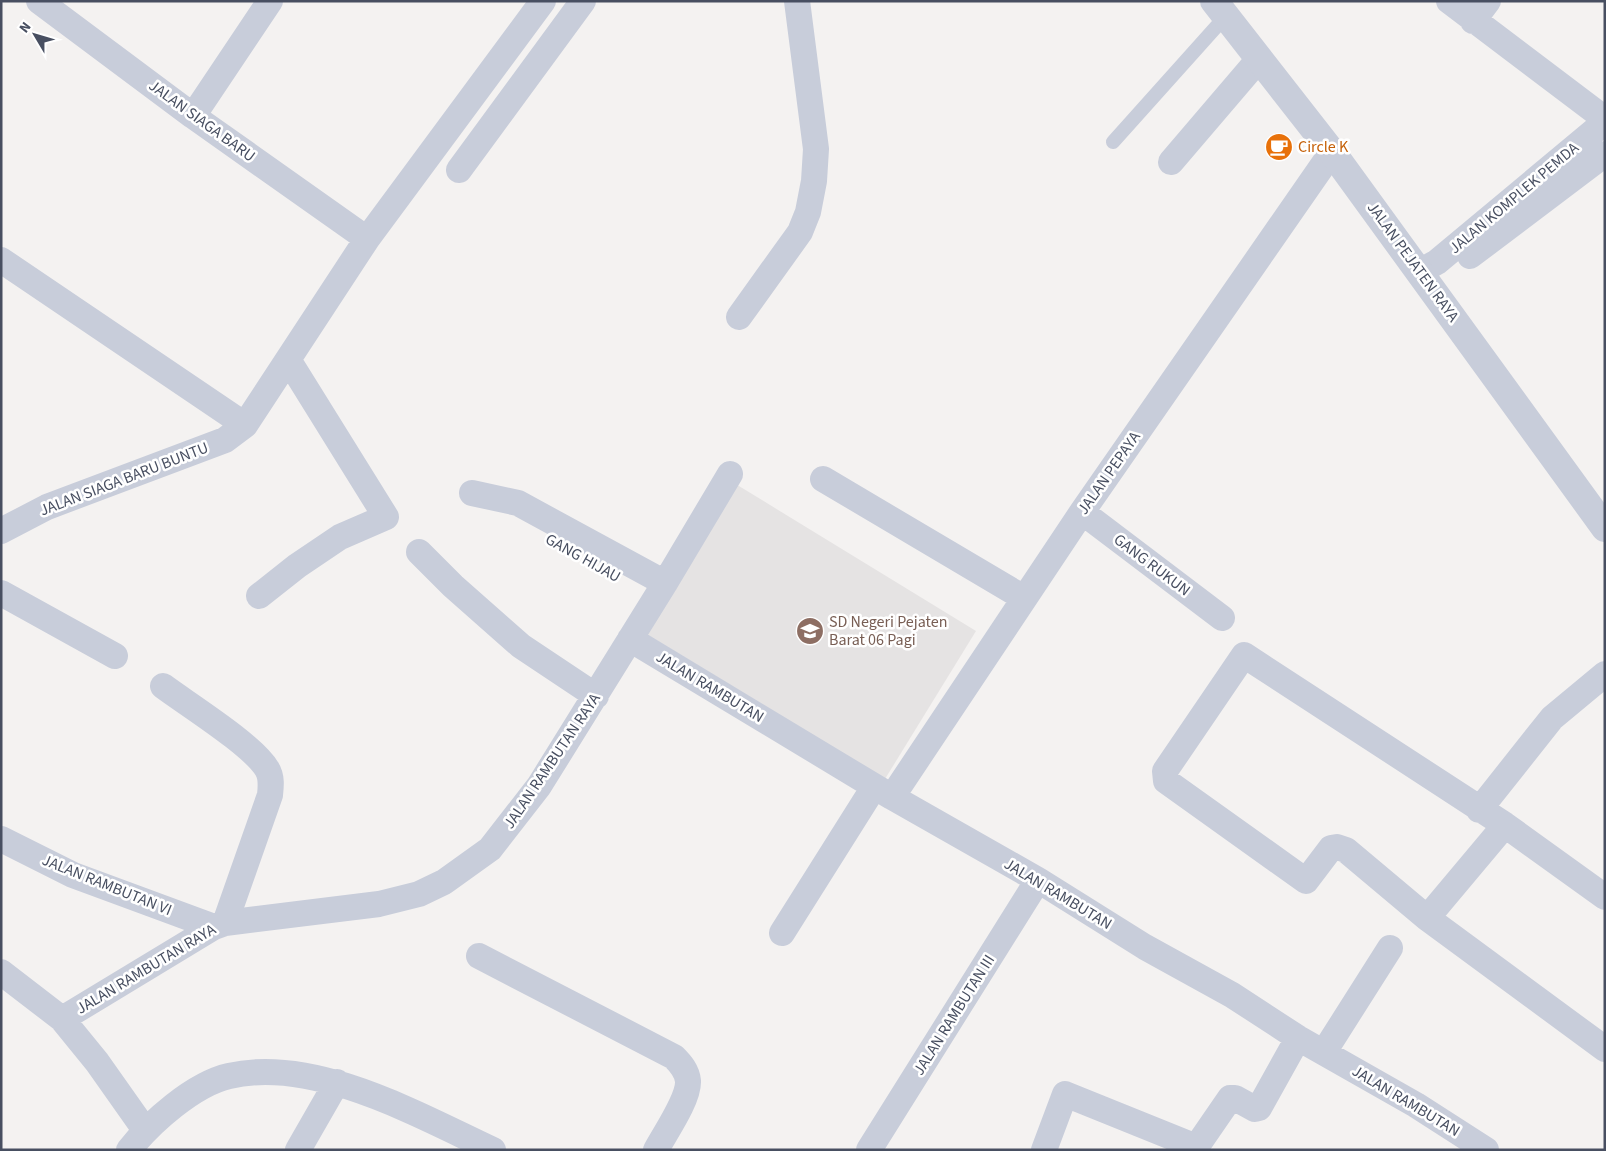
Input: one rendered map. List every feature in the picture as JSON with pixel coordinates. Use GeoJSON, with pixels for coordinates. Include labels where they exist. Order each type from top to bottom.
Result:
{"type":"FeatureCollection","features":[{"type":"Feature","properties":{"kind":"street","name":"JALAN SIAGA BARU"},"geometry":{"type":"LineString","coordinates":[[40,1],[193,116],[367,239]]}},
{"type":"Feature","properties":{"kind":"street"},"geometry":{"type":"LineString","coordinates":[[193,116],[270,1]]}},
{"type":"Feature","properties":{"kind":"street","name":"JALAN SIAGA BARU BUNTU"},"geometry":{"type":"LineString","coordinates":[[1,531],[47,507],[225,440],[245,425],[289,361],[367,239],[543,1]]}},
{"type":"Feature","properties":{"kind":"street"},"geometry":{"type":"LineString","coordinates":[[459,170],[583,1]]}},
{"type":"Feature","properties":{"kind":"street"},"geometry":{"type":"LineString","coordinates":[[739,317],[800,232],[808,212],[816,150],[797,1]]}},
{"type":"Feature","properties":{"kind":"street"},"geometry":{"type":"LineString","coordinates":[[1449,1],[1480,11],[1605,120]]}},
{"type":"Feature","properties":{"kind":"street","name":"JALAN PEJATEN RAYA"},"geometry":{"type":"LineString","coordinates":[[1219,9],[1332,152],[1605,528]]}},
{"type":"Feature","properties":{"kind":"street"},"geometry":{"type":"LineString","coordinates":[[1171,162],[1259,59]]}},
{"type":"Feature","properties":{"kind":"street","name":"JALAN KOMPLEK PEMDA"},"geometry":{"type":"LineString","coordinates":[[1426,279],[1437,262],[1605,120]]}},
{"type":"Feature","properties":{"kind":"street","name":"JALAN PEPAYA"},"geometry":{"type":"LineString","coordinates":[[782,933],[1024,598],[1332,152]]}},
{"type":"Feature","properties":{"kind":"street","name":"JALAN KOMPLEK PEMDA"},"geometry":{"type":"LineString","coordinates":[[1426,279],[1445,275],[1605,154]]}},
{"type":"Feature","properties":{"kind":"street"},"geometry":{"type":"LineString","coordinates":[[1,260],[245,425]]}},
{"type":"Feature","properties":{"kind":"street"},"geometry":{"type":"LineString","coordinates":[[259,596],[297,566],[340,537],[386,517],[289,361]]}},
{"type":"Feature","properties":{"kind":"street","name":"JALAN RAMBUTAN RAYA"},"geometry":{"type":"LineString","coordinates":[[62,1019],[220,925],[379,904],[419,894],[444,882],[490,849],[515,819],[538,786],[596,696],[730,474]]}},
{"type":"Feature","properties":{"kind":"street"},"geometry":{"type":"LineString","coordinates":[[823,479],[1024,598]]}},
{"type":"Feature","properties":{"kind":"street"},"geometry":{"type":"LineString","coordinates":[[472,493],[518,503],[660,591]]}},
{"type":"Feature","properties":{"kind":"street","name":"GANG RUKUN"},"geometry":{"type":"LineString","coordinates":[[1082,512],[1222,618]]}},
{"type":"Feature","properties":{"kind":"street","name":"GANG HIJAU"},"geometry":{"type":"LineString","coordinates":[[511,517],[660,591]]}},
{"type":"Feature","properties":{"kind":"street"},"geometry":{"type":"LineString","coordinates":[[419,552],[453,586],[521,646],[596,696]]}},
{"type":"Feature","properties":{"kind":"street"},"geometry":{"type":"LineString","coordinates":[[1,593],[115,656]]}},
{"type":"Feature","properties":{"kind":"street","name":"JALAN RAMBUTAN"},"geometry":{"type":"LineString","coordinates":[[630,639],[883,792],[1038,880],[1145,947],[1232,995],[1298,1038],[1416,1105],[1486,1150]]}},
{"type":"Feature","properties":{"kind":"street"},"geometry":{"type":"LineString","coordinates":[[1605,897],[1504,826],[1244,655],[1167,765],[1164,777],[1166,781],[1306,881],[1331,848],[1337,847],[1346,850],[1427,918],[1605,1049]]}},
{"type":"Feature","properties":{"kind":"street"},"geometry":{"type":"LineString","coordinates":[[1479,810],[1552,718],[1605,674]]}},
{"type":"Feature","properties":{"kind":"street"},"geometry":{"type":"LineString","coordinates":[[163,686],[250,751],[267,768],[270,776],[270,795],[220,925]]}},
{"type":"Feature","properties":{"kind":"street"},"geometry":{"type":"LineString","coordinates":[[1427,918],[1504,826]]}},
{"type":"Feature","properties":{"kind":"street","name":"JALAN RAMBUTAN VI"},"geometry":{"type":"LineString","coordinates":[[1,839],[73,874],[220,925]]}},
{"type":"Feature","properties":{"kind":"street","name":"JALAN RAMBUTAN III"},"geometry":{"type":"LineString","coordinates":[[869,1150],[1038,880]]}},
{"type":"Feature","properties":{"kind":"street"},"geometry":{"type":"LineString","coordinates":[[1324,1052],[1390,948]]}},
{"type":"Feature","properties":{"kind":"street"},"geometry":{"type":"LineString","coordinates":[[479,956],[674,1057],[681,1064],[687,1076],[687,1088],[656,1150]]}},
{"type":"Feature","properties":{"kind":"street","name":"JALAN RAMBUTAN RAYA"},"geometry":{"type":"LineString","coordinates":[[1,972],[62,1019],[97,1062],[137,1140]]}},
{"type":"Feature","properties":{"kind":"street"},"geometry":{"type":"LineString","coordinates":[[1044,1150],[1065,1094],[1194,1146],[1199,1143],[1230,1098],[1235,1098],[1256,1109],[1259,1108],[1298,1038]]}},
{"type":"Feature","properties":{"kind":"street"},"geometry":{"type":"LineString","coordinates":[[137,1140],[189,1096],[227,1076],[247,1073],[296,1074],[337,1082],[465,1144],[493,1150]]}},
{"type":"Feature","properties":{"kind":"street"},"geometry":{"type":"LineString","coordinates":[[298,1150],[337,1082]]}},
{"type":"Feature","properties":{"kind":"lane"},"geometry":{"type":"LineString","coordinates":[[1114,142],[1219,9]]}},
{"type":"Feature","properties":{"kind":"shaded area","name":"SD Negeri Pejaten Barat 06 Pagi"},"geometry":{"type":"Polygon","coordinates":[[[734,483],[976,631],[885,779],[643,632],[734,483]]]}},
{"type":"Feature","properties":{"kind":"place","name":"Circle K"},"geometry":{"type":"Point","coordinates":[1279,147]}},
{"type":"Feature","properties":{"kind":"place","name":"SD Negeri Pejaten Barat 06 Pagi"},"geometry":{"type":"Point","coordinates":[810,631]}}]}
